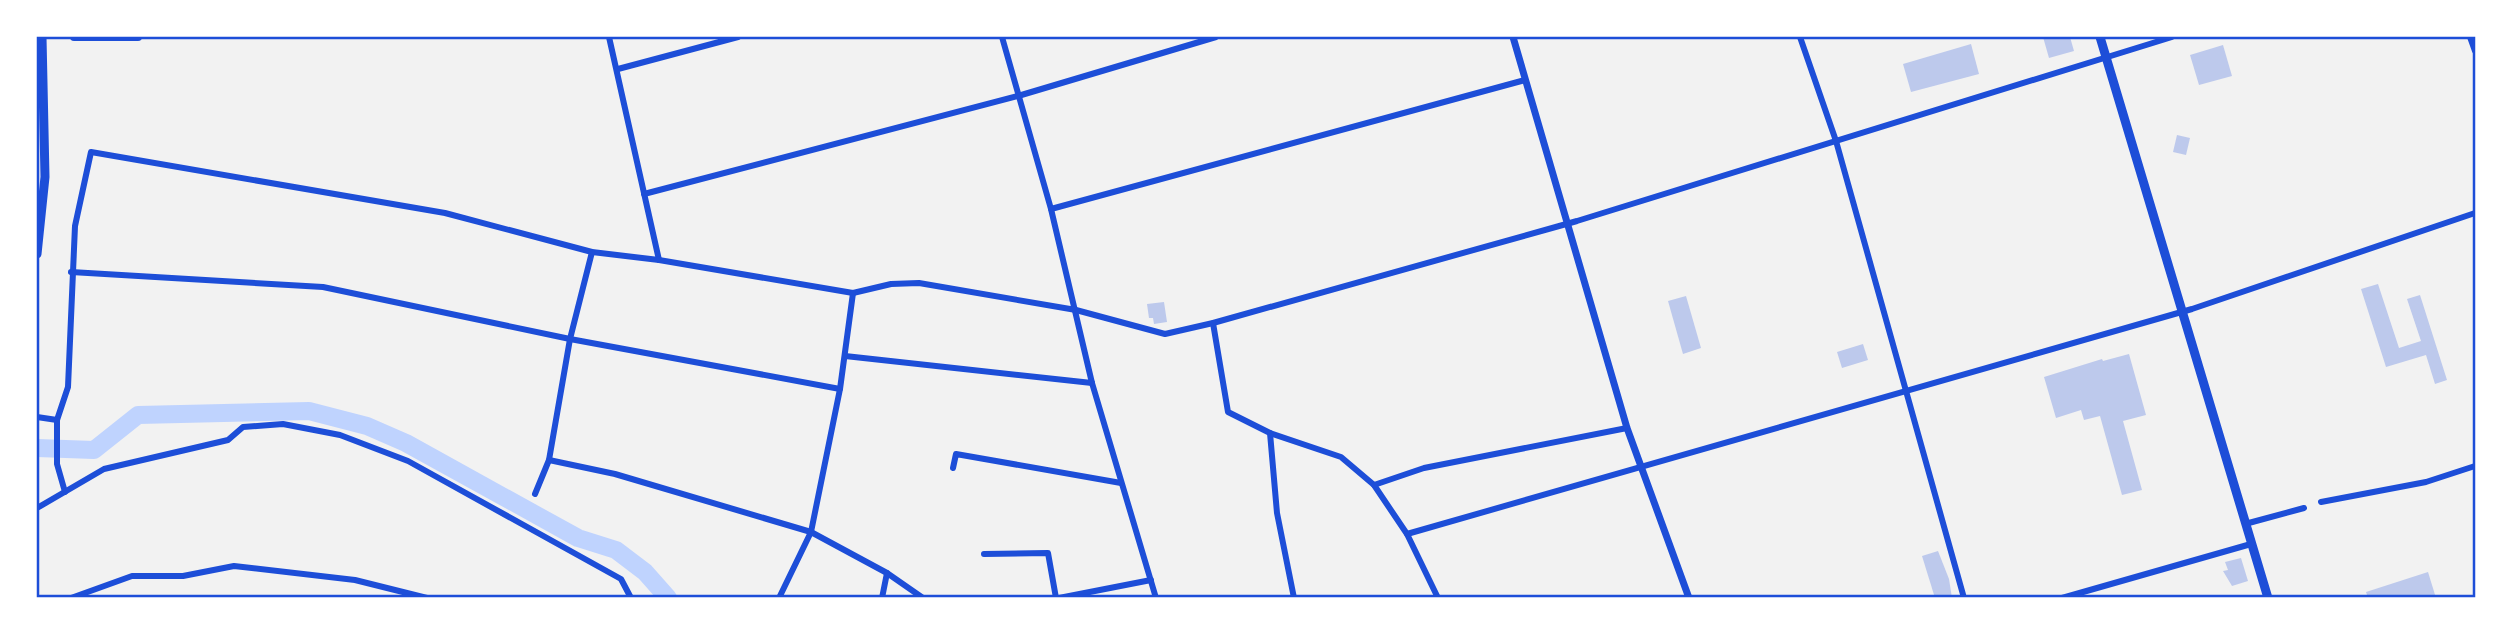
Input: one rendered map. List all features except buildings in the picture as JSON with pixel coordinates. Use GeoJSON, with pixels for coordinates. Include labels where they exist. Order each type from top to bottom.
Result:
{"type":"FeatureCollection","features":[{"type":"Feature","properties":{"kind":"main road"},"geometry":{"type":"LineString","coordinates":[[37,254],[45,177],[41,37]]}},
{"type":"Feature","properties":{"kind":"main road"},"geometry":{"type":"LineString","coordinates":[[74,37],[138,37]]}},
{"type":"Feature","properties":{"kind":"main road"},"geometry":{"type":"LineString","coordinates":[[2099,37],[2268,598]]}},
{"type":"Feature","properties":{"kind":"street"},"geometry":{"type":"LineString","coordinates":[[610,37],[659,260]]}},
{"type":"Feature","properties":{"kind":"street"},"geometry":{"type":"LineString","coordinates":[[618,69],[738,37]]}},
{"type":"Feature","properties":{"kind":"street"},"geometry":{"type":"LineString","coordinates":[[1002,37],[1051,209],[1092,383],[1156,598]]}},
{"type":"Feature","properties":{"kind":"street"},"geometry":{"type":"LineString","coordinates":[[643,194],[1018,96],[1216,37]]}},
{"type":"Feature","properties":{"kind":"street"},"geometry":{"type":"LineString","coordinates":[[1513,37],[1627,428],[1689,598]]}},
{"type":"Feature","properties":{"kind":"street"},"geometry":{"type":"LineString","coordinates":[[1800,37],[1836,141],[1964,598]]}},
{"type":"Feature","properties":{"kind":"street"},"geometry":{"type":"LineString","coordinates":[[65,492],[57,464],[57,420],[68,387],[75,226],[91,152],[445,213],[592,253],[659,260],[853,293],[891,284],[919,283],[1076,310],[1165,334],[1213,323],[1568,223],[2172,37]]}},
{"type":"Feature","properties":{"kind":"street"},"geometry":{"type":"LineString","coordinates":[[2470,37],[2475,51]]}},
{"type":"Feature","properties":{"kind":"street"},"geometry":{"type":"LineString","coordinates":[[1051,209],[1525,80]]}},
{"type":"Feature","properties":{"kind":"street"},"geometry":{"type":"LineString","coordinates":[[1406,534],[2182,312],[2475,213]]}},
{"type":"Feature","properties":{"kind":"street"},"geometry":{"type":"LineString","coordinates":[[535,494],[548,460],[570,339],[592,253]]}},
{"type":"Feature","properties":{"kind":"street"},"geometry":{"type":"LineString","coordinates":[[71,272],[323,287],[570,339],[840,389]]}},
{"type":"Feature","properties":{"kind":"street"},"geometry":{"type":"LineString","coordinates":[[779,598],[811,532],[840,389],[853,293]]}},
{"type":"Feature","properties":{"kind":"street"},"geometry":{"type":"LineString","coordinates":[[1213,323],[1227,412],[1270,433],[1341,457],[1374,485],[1406,534],[1438,598]]}},
{"type":"Feature","properties":{"kind":"street"},"geometry":{"type":"LineString","coordinates":[[845,356],[1092,383]]}},
{"type":"Feature","properties":{"kind":"street"},"geometry":{"type":"LineString","coordinates":[[37,417],[57,420]]}},
{"type":"Feature","properties":{"kind":"street"},"geometry":{"type":"LineString","coordinates":[[37,508],[104,469],[228,440],[243,427],[294,426],[340,435],[445,479],[537,534],[621,579],[631,598]]}},
{"type":"Feature","properties":{"kind":"street"},"geometry":{"type":"LineString","coordinates":[[1374,485],[1424,468],[1627,428]]}},
{"type":"Feature","properties":{"kind":"street"},"geometry":{"type":"LineString","coordinates":[[1270,433],[1277,513],[1294,598]]}},
{"type":"Feature","properties":{"kind":"street"},"geometry":{"type":"LineString","coordinates":[[953,468],[956,454],[1121,483]]}},
{"type":"Feature","properties":{"kind":"street"},"geometry":{"type":"LineString","coordinates":[[548,460],[615,474],[811,532],[887,573],[923,598]]}},
{"type":"Feature","properties":{"kind":"street"},"geometry":{"type":"LineString","coordinates":[[2321,502],[2426,482],[2475,466]]}},
{"type":"Feature","properties":{"kind":"street"},"geometry":{"type":"LineString","coordinates":[[2245,524],[2304,508]]}},
{"type":"Feature","properties":{"kind":"street"},"geometry":{"type":"LineString","coordinates":[[2062,598],[2251,544]]}},
{"type":"Feature","properties":{"kind":"street"},"geometry":{"type":"LineString","coordinates":[[984,554],[1048,553],[1058,598],[1151,580]]}},
{"type":"Feature","properties":{"kind":"street"},"geometry":{"type":"LineString","coordinates":[[71,598],[132,576],[183,576],[234,566],[355,580],[427,598]]}},
{"type":"Feature","properties":{"kind":"street"},"geometry":{"type":"LineString","coordinates":[[882,598],[887,573]]}},
{"type":"Feature","properties":{"kind":"waterway"},"geometry":{"type":"LineString","coordinates":[[37,448],[94,450],[138,415],[309,411],[367,426],[406,443],[578,538],[616,550],[645,572],[668,598]]}}]}
